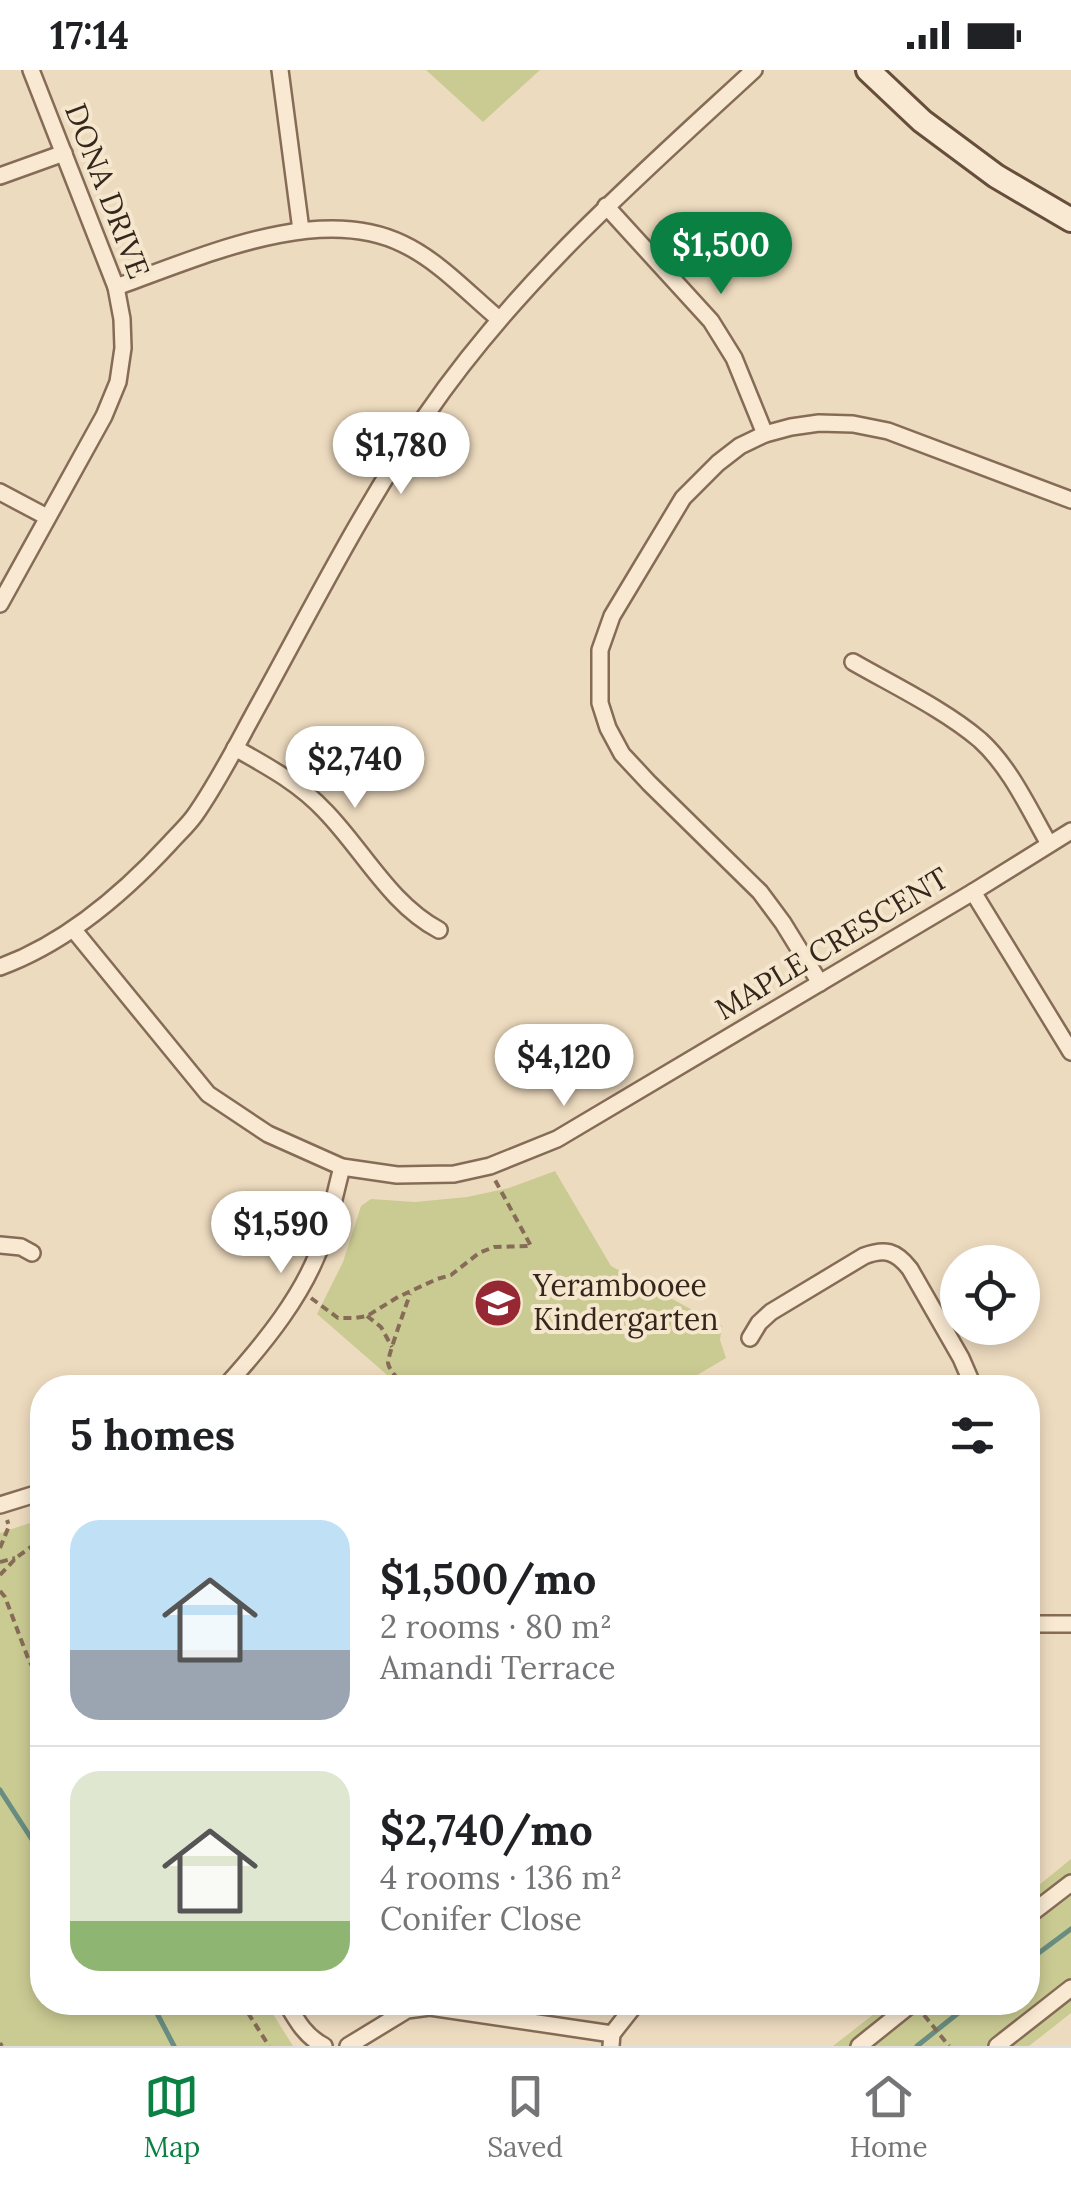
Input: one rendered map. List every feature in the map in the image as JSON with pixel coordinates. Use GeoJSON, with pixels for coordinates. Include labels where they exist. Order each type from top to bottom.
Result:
{"type":"FeatureCollection","features":[{"type":"Feature","properties":{"kind":"street","name":"DONA DRIVE"},"geometry":{"type":"LineString","coordinates":[[0,604],[104,416],[118,382],[123,348],[116,287],[31,70]]}},
{"type":"Feature","properties":{"kind":"street"},"geometry":{"type":"LineString","coordinates":[[280,70],[301,230]]}},
{"type":"Feature","properties":{"kind":"street"},"geometry":{"type":"LineString","coordinates":[[0,967],[73,929],[153,862],[194,816],[366,511],[426,414],[499,319],[552,260],[754,70]]}},
{"type":"Feature","properties":{"kind":"street"},"geometry":{"type":"LineString","coordinates":[[868,70],[922,121],[996,176],[1071,220]]}},
{"type":"Feature","properties":{"kind":"street"},"geometry":{"type":"LineString","coordinates":[[0,176],[64,153]]}},
{"type":"Feature","properties":{"kind":"street"},"geometry":{"type":"LineString","coordinates":[[606,206],[711,321],[734,358],[765,434]]}},
{"type":"Feature","properties":{"kind":"street"},"geometry":{"type":"LineString","coordinates":[[116,287],[220,250],[301,230],[360,229],[406,245],[427,258],[499,319]]}},
{"type":"Feature","properties":{"kind":"street"},"geometry":{"type":"LineString","coordinates":[[820,983],[760,892],[622,754],[600,704],[600,650],[612,616],[683,498],[718,462],[765,434],[818,422],[888,431],[1071,500]]}},
{"type":"Feature","properties":{"kind":"street"},"geometry":{"type":"LineString","coordinates":[[0,492],[47,516]]}},
{"type":"Feature","properties":{"kind":"street"},"geometry":{"type":"LineString","coordinates":[[853,662],[982,741],[1004,768],[1049,844]]}},
{"type":"Feature","properties":{"kind":"street"},"geometry":{"type":"LineString","coordinates":[[234,748],[308,794],[408,909],[439,930]]}},
{"type":"Feature","properties":{"kind":"street","name":"MAPLE CRESCENT"},"geometry":{"type":"LineString","coordinates":[[73,929],[208,1094],[268,1134],[342,1167],[397,1175],[454,1174],[490,1166],[557,1139],[1071,831]]}},
{"type":"Feature","properties":{"kind":"street"},"geometry":{"type":"LineString","coordinates":[[973,892],[1071,1052]]}},
{"type":"Feature","properties":{"kind":"street"},"geometry":{"type":"LineString","coordinates":[[236,1375],[263,1345],[299,1288],[323,1240],[342,1167]]}},
{"type":"Feature","properties":{"kind":"street"},"geometry":{"type":"LineString","coordinates":[[0,1245],[21,1246],[32,1252]]}},
{"type":"Feature","properties":{"kind":"street"},"geometry":{"type":"LineString","coordinates":[[750,1338],[771,1312],[864,1256],[891,1251],[910,1269],[969,1375]]}},
{"type":"Feature","properties":{"kind":"street"},"geometry":{"type":"LineString","coordinates":[[1,1505],[30,1496]]}},
{"type":"Feature","properties":{"kind":"street"},"geometry":{"type":"LineString","coordinates":[[1040,1624],[1071,1624]]}},
{"type":"Feature","properties":{"kind":"street"},"geometry":{"type":"LineString","coordinates":[[1040,1907],[1071,1883]]}},
{"type":"Feature","properties":{"kind":"street"},"geometry":{"type":"LineString","coordinates":[[1040,2012],[1071,1988]]}},
{"type":"Feature","properties":{"kind":"street"},"geometry":{"type":"LineString","coordinates":[[294,2015],[310,2039],[324,2046]]}},
{"type":"Feature","properties":{"kind":"street"},"geometry":{"type":"LineString","coordinates":[[348,2046],[399,2015]]}},
{"type":"Feature","properties":{"kind":"street"},"geometry":{"type":"LineString","coordinates":[[474,2015],[612,2040],[628,2015]]}},
{"type":"Feature","properties":{"kind":"street"},"geometry":{"type":"LineString","coordinates":[[859,2046],[899,2015]]}},
{"type":"Feature","properties":{"kind":"street"},"geometry":{"type":"LineString","coordinates":[[996,2046],[1036,2015]]}},
{"type":"Feature","properties":{"kind":"path"},"geometry":{"type":"LineString","coordinates":[[299,1288],[338,1318],[367,1316],[451,1275],[479,1253],[494,1247],[530,1246],[490,1166]]}},
{"type":"Feature","properties":{"kind":"path"},"geometry":{"type":"LineString","coordinates":[[395,1375],[388,1362],[388,1352],[411,1292]]}},
{"type":"Feature","properties":{"kind":"path"},"geometry":{"type":"LineString","coordinates":[[367,1316],[381,1327],[392,1347]]}},
{"type":"Feature","properties":{"kind":"path"},"geometry":{"type":"LineString","coordinates":[[0,1548],[9,1526],[1,1505]]}},
{"type":"Feature","properties":{"kind":"path"},"geometry":{"type":"LineString","coordinates":[[0,1576],[30,1548]]}},
{"type":"Feature","properties":{"kind":"path"},"geometry":{"type":"LineString","coordinates":[[0,1562],[17,1557]]}},
{"type":"Feature","properties":{"kind":"path"},"geometry":{"type":"LineString","coordinates":[[0,1591],[30,1662]]}},
{"type":"Feature","properties":{"kind":"path"},"geometry":{"type":"LineString","coordinates":[[249,2015],[269,2046]]}},
{"type":"Feature","properties":{"kind":"path"},"geometry":{"type":"LineString","coordinates":[[924,2015],[949,2046]]}},
{"type":"Feature","properties":{"kind":"green space"},"geometry":{"type":"Polygon","coordinates":[[[426,70],[540,70],[483,122],[426,70]]]}},
{"type":"Feature","properties":{"kind":"green space"},"geometry":{"type":"Polygon","coordinates":[[[555,1171],[611,1266],[722,1326],[720,1340],[726,1358],[697,1375],[387,1375],[317,1314],[343,1262],[361,1206],[371,1199],[415,1202],[509,1188],[555,1171]]]}},
{"type":"Feature","properties":{"kind":"green space"},"geometry":{"type":"Polygon","coordinates":[[[30,1523],[30,2015],[274,2015],[293,2046],[0,2046],[0,1533],[30,1523]]]}},
{"type":"Feature","properties":{"kind":"green space"},"geometry":{"type":"Polygon","coordinates":[[[1071,1859],[1071,2013],[1029,2046],[833,2046],[873,2015],[1040,2015],[1040,1884],[1071,1859]]]}},
{"type":"Feature","properties":{"kind":"waterway"},"geometry":{"type":"LineString","coordinates":[[0,1790],[30,1836]]}},
{"type":"Feature","properties":{"kind":"waterway"},"geometry":{"type":"LineString","coordinates":[[1040,1952],[1071,1929]]}},
{"type":"Feature","properties":{"kind":"waterway"},"geometry":{"type":"LineString","coordinates":[[158,2015],[174,2046]]}},
{"type":"Feature","properties":{"kind":"waterway"},"geometry":{"type":"LineString","coordinates":[[917,2046],[956,2015]]}},
{"type":"Feature","properties":{"kind":"place","name":"Yerambooee Kindergarten"},"geometry":{"type":"Point","coordinates":[498,1303]}}]}
